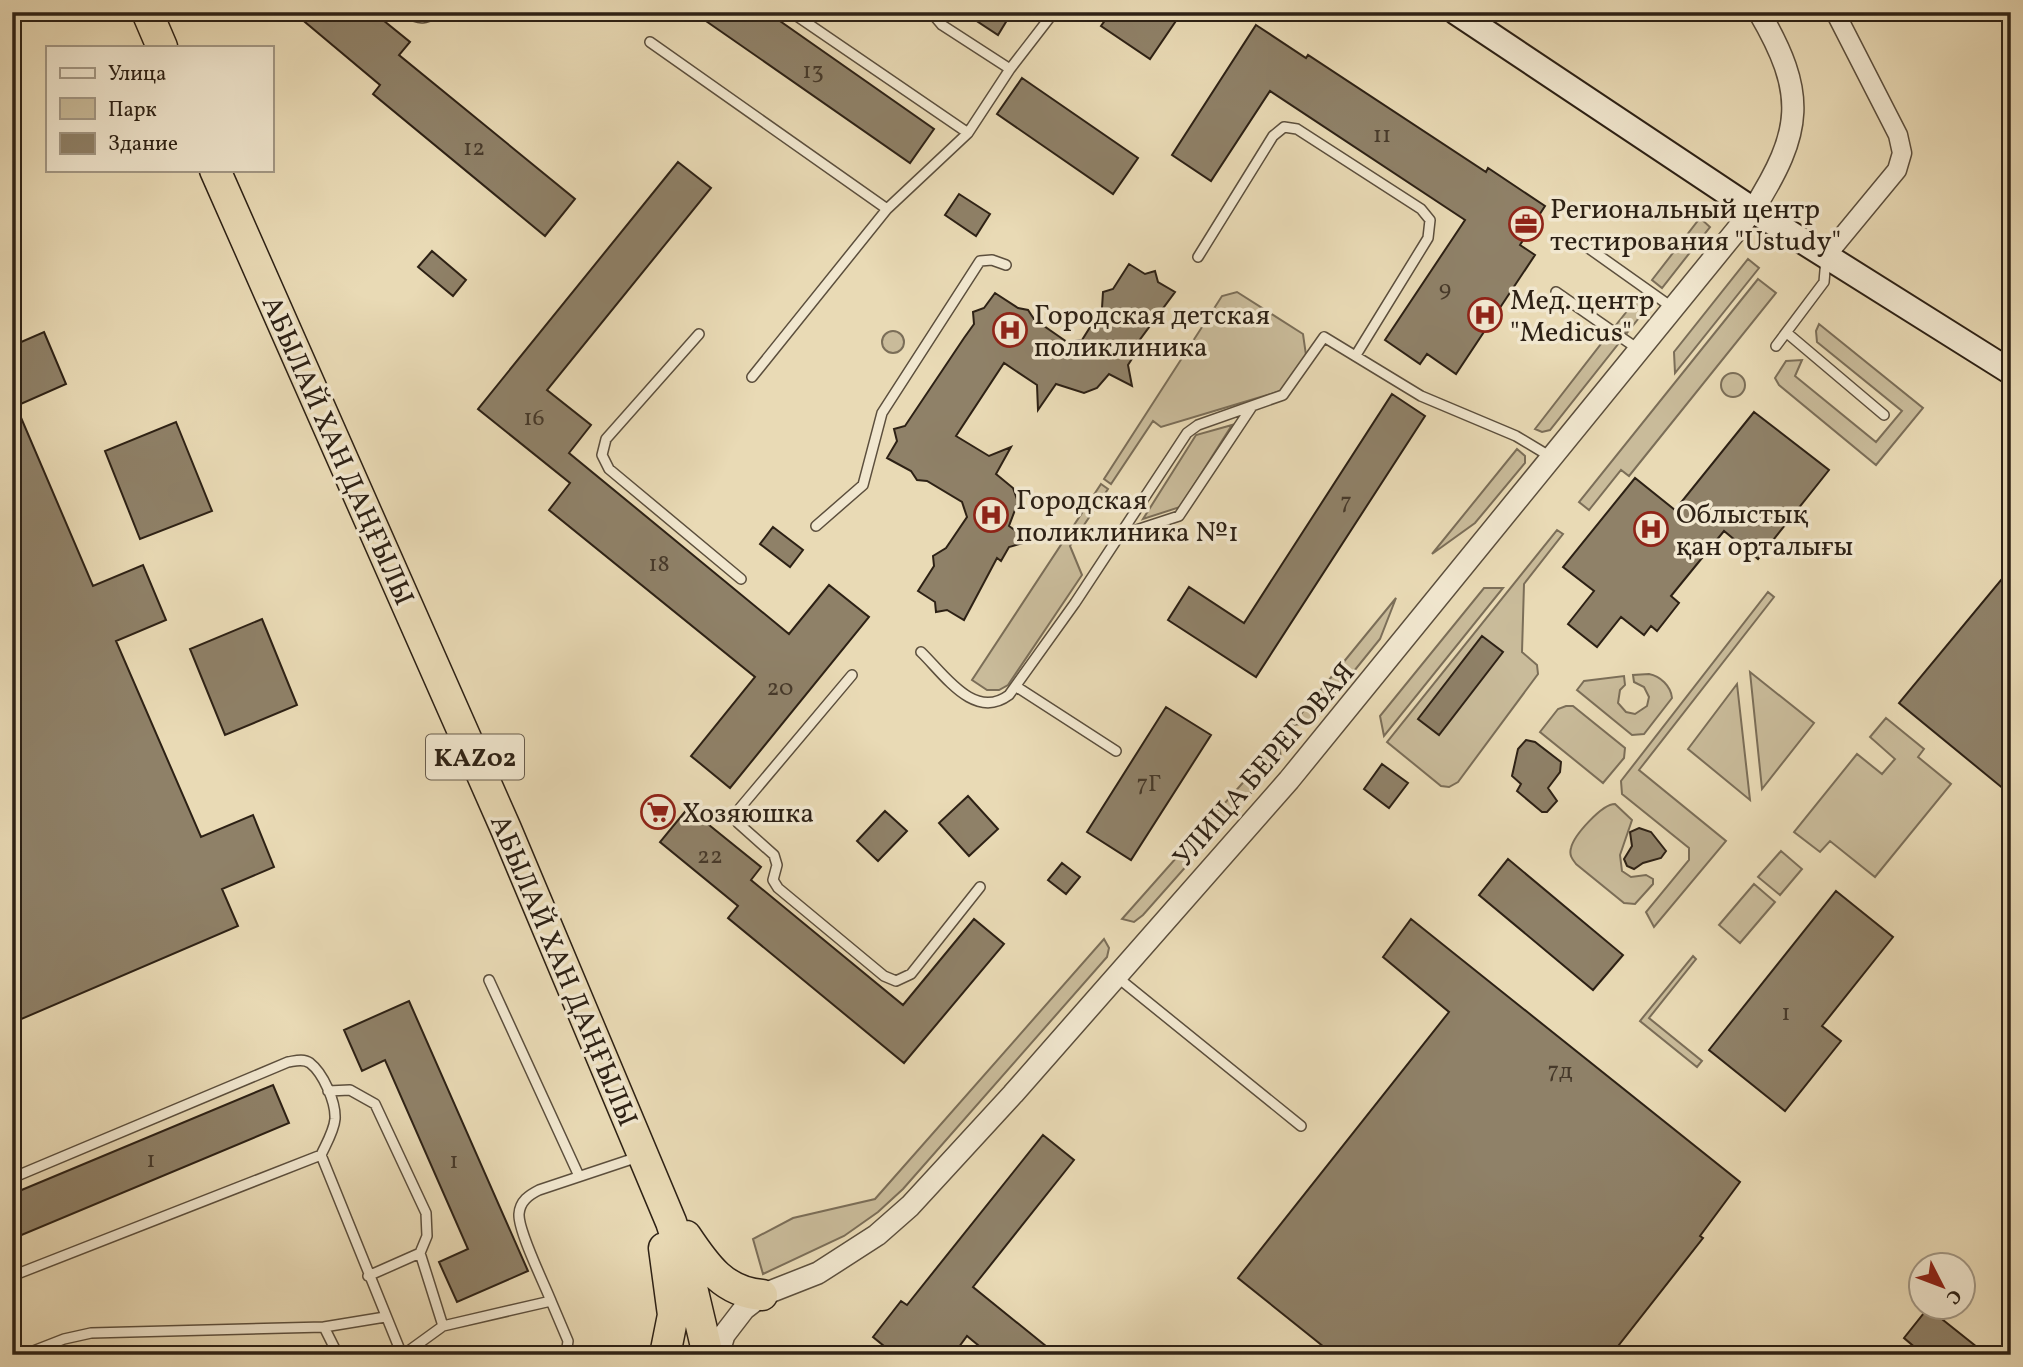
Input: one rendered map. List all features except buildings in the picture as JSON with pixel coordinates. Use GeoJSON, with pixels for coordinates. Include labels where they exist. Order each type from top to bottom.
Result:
{"type":"FeatureCollection","features":[{"type":"Feature","properties":{"kind":"highway"},"geometry":{"type":"LineString","coordinates":[[147,12],[162,46]]}},
{"type":"Feature","properties":{"kind":"highway","name":"АБЫЛАЙ ХАН ДАҢҒЫЛЫ"},"geometry":{"type":"LineString","coordinates":[[216,172],[506,829],[648,1168],[684,1255],[708,1355]]}},
{"type":"Feature","properties":{"kind":"highway"},"geometry":{"type":"LineString","coordinates":[[648,1168],[687,1236],[715,1275],[736,1290],[762,1295]]}},
{"type":"Feature","properties":{"kind":"highway"},"geometry":{"type":"LineString","coordinates":[[648,1168],[673,1315],[665,1355]]}},
{"type":"Feature","properties":{"kind":"main road"},"geometry":{"type":"LineString","coordinates":[[1456,12],[1753,210],[2011,372]]}},
{"type":"Feature","properties":{"kind":"street","name":"УЛИЦА БЕРЕГОВАЯ"},"geometry":{"type":"LineString","coordinates":[[718,1355],[732,1321],[762,1295],[817,1273],[844,1258],[910,1206],[1289,780],[1753,210],[1779,168],[1792,126],[1792,85],[1779,46],[1759,12]]}},
{"type":"Feature","properties":{"kind":"street"},"geometry":{"type":"LineString","coordinates":[[1826,256],[1897,170],[1902,153],[1898,135],[1835,12]]}},
{"type":"Feature","properties":{"kind":"lane"},"geometry":{"type":"LineString","coordinates":[[407,12],[416,18],[426,18],[439,12]]}},
{"type":"Feature","properties":{"kind":"lane"},"geometry":{"type":"LineString","coordinates":[[791,12],[968,133]]}},
{"type":"Feature","properties":{"kind":"lane"},"geometry":{"type":"LineString","coordinates":[[931,12],[942,25],[1010,69]]}},
{"type":"Feature","properties":{"kind":"lane"},"geometry":{"type":"LineString","coordinates":[[752,377],[887,209],[968,133],[1010,69],[1054,12]]}},
{"type":"Feature","properties":{"kind":"lane"},"geometry":{"type":"LineString","coordinates":[[650,42],[887,209]]}},
{"type":"Feature","properties":{"kind":"lane"},"geometry":{"type":"LineString","coordinates":[[1198,257],[1273,136],[1284,127],[1297,129],[1421,209],[1430,220],[1428,238],[1356,355]]}},
{"type":"Feature","properties":{"kind":"lane"},"geometry":{"type":"LineString","coordinates":[[1587,247],[1673,308]]}},
{"type":"Feature","properties":{"kind":"lane"},"geometry":{"type":"LineString","coordinates":[[1776,346],[1824,282],[1826,256]]}},
{"type":"Feature","properties":{"kind":"lane"},"geometry":{"type":"LineString","coordinates":[[816,526],[863,485],[882,413],[980,261],[992,260],[1006,265]]}},
{"type":"Feature","properties":{"kind":"lane"},"geometry":{"type":"LineString","coordinates":[[1556,292],[1639,350]]}},
{"type":"Feature","properties":{"kind":"lane"},"geometry":{"type":"LineString","coordinates":[[1787,333],[1884,415]]}},
{"type":"Feature","properties":{"kind":"lane"},"geometry":{"type":"LineString","coordinates":[[699,334],[606,439],[601,455],[609,469],[741,579]]}},
{"type":"Feature","properties":{"kind":"lane"},"geometry":{"type":"LineString","coordinates":[[921,652],[975,702],[983,705],[1001,701],[1017,687],[1193,428],[1276,400],[1289,391],[1324,337],[1421,396],[1516,436],[1552,458]]}},
{"type":"Feature","properties":{"kind":"lane"},"geometry":{"type":"LineString","coordinates":[[1118,536],[1180,516],[1252,408]]}},
{"type":"Feature","properties":{"kind":"lane"},"geometry":{"type":"LineString","coordinates":[[852,675],[740,807],[736,818],[738,823],[774,855],[777,865],[773,880],[778,888],[890,980],[904,979],[911,974],[980,887]]}},
{"type":"Feature","properties":{"kind":"lane"},"geometry":{"type":"LineString","coordinates":[[1017,687],[1116,751]]}},
{"type":"Feature","properties":{"kind":"lane"},"geometry":{"type":"LineString","coordinates":[[1116,976],[1301,1126]]}},
{"type":"Feature","properties":{"kind":"lane"},"geometry":{"type":"LineString","coordinates":[[489,980],[579,1176]]}},
{"type":"Feature","properties":{"kind":"lane"},"geometry":{"type":"LineString","coordinates":[[12,1178],[288,1062],[302,1060],[310,1063],[328,1091],[335,1121],[321,1156],[402,1355],[443,1326],[551,1301]]}},
{"type":"Feature","properties":{"kind":"lane"},"geometry":{"type":"LineString","coordinates":[[328,1091],[350,1090],[375,1104],[426,1213],[427,1236],[420,1253],[443,1326]]}},
{"type":"Feature","properties":{"kind":"lane"},"geometry":{"type":"LineString","coordinates":[[12,1276],[321,1156]]}},
{"type":"Feature","properties":{"kind":"lane"},"geometry":{"type":"LineString","coordinates":[[566,1355],[568,1341],[519,1214],[528,1195],[579,1176],[648,1168]]}},
{"type":"Feature","properties":{"kind":"lane"},"geometry":{"type":"LineString","coordinates":[[368,1276],[420,1253]]}},
{"type":"Feature","properties":{"kind":"lane"},"geometry":{"type":"LineString","coordinates":[[23,1355],[64,1339],[91,1333],[324,1326],[385,1317]]}},
{"type":"Feature","properties":{"kind":"lane"},"geometry":{"type":"LineString","coordinates":[[324,1326],[338,1355]]}},
{"type":"Feature","properties":{"kind":"green space"},"geometry":{"type":"Polygon","coordinates":[[[1700,218],[1710,227],[1662,288],[1652,280],[1700,218]]]}},
{"type":"Feature","properties":{"kind":"green space"},"geometry":{"type":"Polygon","coordinates":[[[1748,259],[1759,268],[1675,373],[1674,352],[1748,259]]]}},
{"type":"Feature","properties":{"kind":"green space"},"geometry":{"type":"Polygon","coordinates":[[[1758,279],[1776,293],[1629,476],[1621,470],[1589,510],[1579,502],[1758,279]]]}},
{"type":"Feature","properties":{"kind":"green space"},"geometry":{"type":"Polygon","coordinates":[[[1237,292],[1303,334],[1306,355],[1284,390],[1161,427],[1153,421],[1111,484],[1104,479],[1222,296],[1237,292]]]}},
{"type":"Feature","properties":{"kind":"green space"},"geometry":{"type":"Polygon","coordinates":[[[1639,296],[1650,304],[1627,333],[1616,325],[1639,296]]]}},
{"type":"Feature","properties":{"kind":"green space"},"geometry":{"type":"Polygon","coordinates":[[[1819,324],[1923,408],[1876,465],[1779,385],[1775,378],[1786,361],[1802,360],[1795,376],[1876,442],[1902,411],[1817,342],[1816,331],[1819,324]]]}},
{"type":"Feature","properties":{"kind":"green space"},"geometry":{"type":"Polygon","coordinates":[[[893,331],[901,334],[904,342],[901,350],[893,353],[885,350],[882,342],[885,334],[893,331]]]}},
{"type":"Feature","properties":{"kind":"green space"},"geometry":{"type":"Polygon","coordinates":[[[1608,335],[1619,343],[1550,430],[1542,432],[1535,429],[1608,335]]]}},
{"type":"Feature","properties":{"kind":"green space"},"geometry":{"type":"Polygon","coordinates":[[[1733,373],[1741,377],[1745,385],[1741,393],[1733,397],[1725,393],[1721,385],[1725,377],[1733,373]]]}},
{"type":"Feature","properties":{"kind":"green space"},"geometry":{"type":"Polygon","coordinates":[[[1232,425],[1180,507],[1143,519],[1196,435],[1232,425]]]}},
{"type":"Feature","properties":{"kind":"green space"},"geometry":{"type":"Polygon","coordinates":[[[1517,449],[1525,456],[1525,463],[1475,523],[1432,554],[1517,449]]]}},
{"type":"Feature","properties":{"kind":"green space"},"geometry":{"type":"Polygon","coordinates":[[[1101,484],[1108,489],[1070,546],[1082,575],[1008,685],[999,690],[987,690],[972,680],[1101,484]]]}},
{"type":"Feature","properties":{"kind":"green space"},"geometry":{"type":"Polygon","coordinates":[[[1557,530],[1563,534],[1524,584],[1522,652],[1537,665],[1538,674],[1458,782],[1449,787],[1441,786],[1387,742],[1557,530]]]}},
{"type":"Feature","properties":{"kind":"green space"},"geometry":{"type":"Polygon","coordinates":[[[1484,588],[1503,588],[1384,736],[1380,716],[1484,588]]]}},
{"type":"Feature","properties":{"kind":"green space"},"geometry":{"type":"Polygon","coordinates":[[[1768,592],[1774,597],[1639,770],[1726,841],[1654,927],[1646,912],[1689,860],[1689,848],[1622,794],[1621,781],[1768,592]]]}},
{"type":"Feature","properties":{"kind":"green space"},"geometry":{"type":"Polygon","coordinates":[[[1396,598],[1380,639],[1312,723],[1292,725],[1396,598]]]}},
{"type":"Feature","properties":{"kind":"green space"},"geometry":{"type":"Polygon","coordinates":[[[1750,672],[1814,723],[1762,789],[1750,672]]]}},
{"type":"Feature","properties":{"kind":"green space"},"geometry":{"type":"Polygon","coordinates":[[[1649,674],[1664,682],[1670,689],[1672,698],[1644,734],[1632,735],[1577,690],[1584,681],[1624,676],[1625,685],[1620,690],[1618,703],[1626,712],[1635,714],[1647,706],[1649,697],[1644,687],[1634,682],[1633,675],[1649,674]]]}},
{"type":"Feature","properties":{"kind":"green space"},"geometry":{"type":"Polygon","coordinates":[[[1737,684],[1750,800],[1688,749],[1737,684]]]}},
{"type":"Feature","properties":{"kind":"green space"},"geometry":{"type":"Polygon","coordinates":[[[1573,706],[1625,748],[1624,758],[1603,783],[1540,732],[1558,709],[1573,706]]]}},
{"type":"Feature","properties":{"kind":"green space"},"geometry":{"type":"Polygon","coordinates":[[[1886,718],[1924,749],[1918,757],[1951,784],[1875,877],[1830,841],[1820,852],[1794,832],[1857,754],[1882,774],[1895,759],[1870,737],[1886,718]]]}},
{"type":"Feature","properties":{"kind":"green space"},"geometry":{"type":"Polygon","coordinates":[[[1279,742],[1281,759],[1143,915],[1134,922],[1122,919],[1279,742]]]}},
{"type":"Feature","properties":{"kind":"green space"},"geometry":{"type":"Polygon","coordinates":[[[1615,804],[1632,820],[1620,855],[1622,871],[1631,877],[1646,875],[1653,879],[1653,884],[1635,904],[1624,903],[1576,864],[1570,850],[1583,828],[1596,814],[1615,804]]]}},
{"type":"Feature","properties":{"kind":"green space"},"geometry":{"type":"Polygon","coordinates":[[[1781,851],[1802,869],[1780,895],[1758,877],[1781,851]]]}},
{"type":"Feature","properties":{"kind":"green space"},"geometry":{"type":"Polygon","coordinates":[[[1754,884],[1775,902],[1740,943],[1719,925],[1754,884]]]}},
{"type":"Feature","properties":{"kind":"green space"},"geometry":{"type":"Polygon","coordinates":[[[1104,939],[1109,948],[1107,957],[903,1189],[878,1212],[844,1236],[763,1274],[753,1239],[793,1218],[875,1199],[1104,939]]]}},
{"type":"Feature","properties":{"kind":"green space"},"geometry":{"type":"Polygon","coordinates":[[[1693,956],[1696,959],[1649,1018],[1702,1061],[1697,1067],[1640,1021],[1693,956]]]}},
{"type":"Feature","properties":{"kind":"place","name":"Региональный центр тестирования \"Ustudy\""},"geometry":{"type":"Point","coordinates":[1526,224]}},
{"type":"Feature","properties":{"kind":"place","name":"Мед. центр \"Medicus\""},"geometry":{"type":"Point","coordinates":[1485,315]}},
{"type":"Feature","properties":{"kind":"place","name":"Городская детская поликлиника"},"geometry":{"type":"Point","coordinates":[1010,330]}},
{"type":"Feature","properties":{"kind":"place","name":"Городская поликлиника №1"},"geometry":{"type":"Point","coordinates":[991,515]}},
{"type":"Feature","properties":{"kind":"place","name":"Облыстық қан орталығы"},"geometry":{"type":"Point","coordinates":[1651,529]}},
{"type":"Feature","properties":{"kind":"place","name":"Хозяюшка"},"geometry":{"type":"Point","coordinates":[658,812]}}]}
